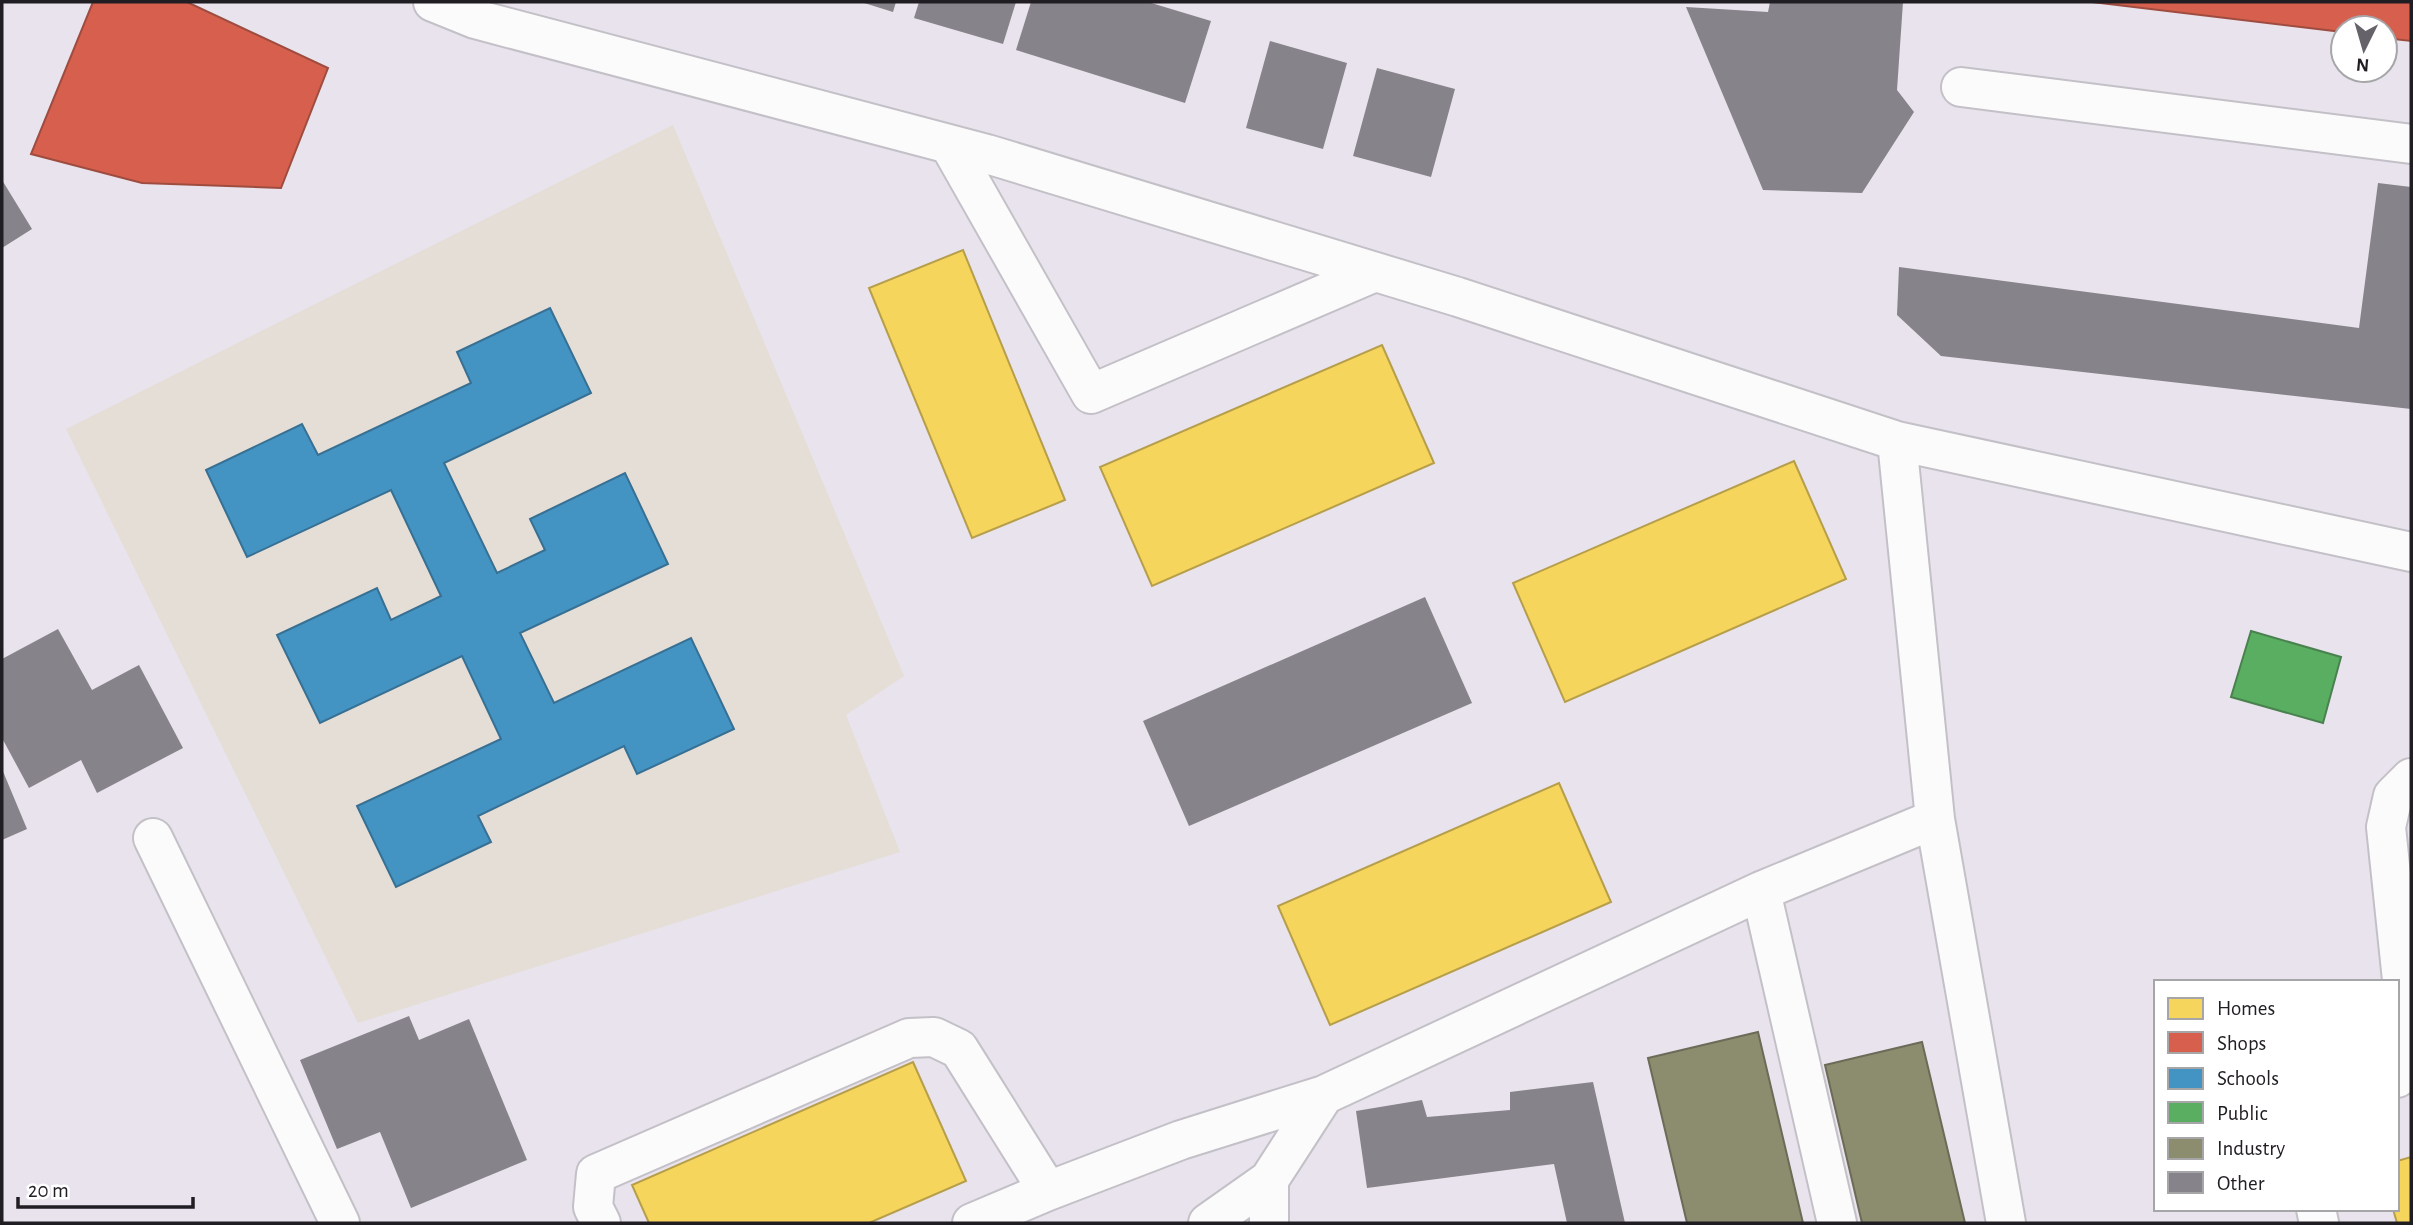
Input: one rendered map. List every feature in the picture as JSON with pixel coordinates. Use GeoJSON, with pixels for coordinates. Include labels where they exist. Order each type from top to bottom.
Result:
{"type":"FeatureCollection","features":[{"type":"Feature","properties":{"kind":"street"},"geometry":{"type":"LineString","coordinates":[[433,2],[475,19],[949,144],[1458,297],[1897,441],[2411,552]]}},
{"type":"Feature","properties":{"kind":"street"},"geometry":{"type":"LineString","coordinates":[[1961,87],[2411,144]]}},
{"type":"Feature","properties":{"kind":"street"},"geometry":{"type":"LineString","coordinates":[[949,144],[1091,394],[1375,272]]}},
{"type":"Feature","properties":{"kind":"street"},"geometry":{"type":"LineString","coordinates":[[1897,441],[1935,819],[2006,1223]]}},
{"type":"Feature","properties":{"kind":"street"},"geometry":{"type":"LineString","coordinates":[[2411,778],[2393,796],[2386,827],[2411,1066]]}},
{"type":"Feature","properties":{"kind":"street"},"geometry":{"type":"LineString","coordinates":[[972,1223],[1181,1140],[1324,1096],[1761,891],[1935,819]]}},
{"type":"Feature","properties":{"kind":"street"},"geometry":{"type":"LineString","coordinates":[[153,838],[340,1223]]}},
{"type":"Feature","properties":{"kind":"street"},"geometry":{"type":"LineString","coordinates":[[1761,891],[1838,1223]]}},
{"type":"Feature","properties":{"kind":"street"},"geometry":{"type":"LineString","coordinates":[[601,1223],[593,1207],[596,1174],[909,1038],[934,1037],[958,1049],[1048,1191]]}},
{"type":"Feature","properties":{"kind":"street"},"geometry":{"type":"LineString","coordinates":[[1208,1223],[1269,1180],[1324,1096]]}},
{"type":"Feature","properties":{"kind":"street"},"geometry":{"type":"LineString","coordinates":[[1269,1180],[1269,1223]]}},
{"type":"Feature","properties":{"kind":"shaded area"},"geometry":{"type":"Polygon","coordinates":[[[673,125],[904,676],[846,715],[900,852],[358,1023],[66,429],[673,125]]]}},
{"type":"Feature","properties":{"kind":"building: Homes"},"geometry":{"type":"Polygon","coordinates":[[[963,250],[1065,500],[972,538],[869,288],[963,250]]]}},
{"type":"Feature","properties":{"kind":"building: Homes"},"geometry":{"type":"Polygon","coordinates":[[[1382,345],[1434,463],[1152,586],[1100,467],[1382,345]]]}},
{"type":"Feature","properties":{"kind":"building: Homes"},"geometry":{"type":"Polygon","coordinates":[[[1794,461],[1846,579],[1565,702],[1513,583],[1794,461]]]}},
{"type":"Feature","properties":{"kind":"building: Homes"},"geometry":{"type":"Polygon","coordinates":[[[1559,783],[1611,902],[1330,1025],[1278,906],[1559,783]]]}},
{"type":"Feature","properties":{"kind":"building: Homes"},"geometry":{"type":"Polygon","coordinates":[[[913,1062],[966,1181],[869,1223],[649,1223],[632,1185],[913,1062]]]}},
{"type":"Feature","properties":{"kind":"building: Homes"},"geometry":{"type":"Polygon","coordinates":[[[2411,1157],[2411,1223],[2397,1223],[2394,1211],[2399,1211],[2399,1160],[2411,1157]]]}},
{"type":"Feature","properties":{"kind":"building: Shops"},"geometry":{"type":"Polygon","coordinates":[[[93,2],[187,2],[328,68],[281,188],[142,183],[31,154],[93,2]]]}},
{"type":"Feature","properties":{"kind":"building: Shops"},"geometry":{"type":"Polygon","coordinates":[[[2092,2],[2411,2],[2411,41],[2399,40],[2399,14],[2329,14],[2329,30],[2092,2]]]}},
{"type":"Feature","properties":{"kind":"building: Schools"},"geometry":{"type":"Polygon","coordinates":[[[550,308],[591,393],[444,463],[497,573],[545,550],[530,519],[625,473],[668,564],[520,633],[554,703],[691,638],[734,729],[637,774],[624,746],[478,816],[491,842],[396,887],[357,806],[501,739],[462,656],[320,723],[277,635],[377,588],[391,620],[441,596],[391,490],[247,557],[206,470],[302,424],[318,455],[471,383],[457,352],[550,308]]]}},
{"type":"Feature","properties":{"kind":"building: Public"},"geometry":{"type":"Polygon","coordinates":[[[2251,631],[2341,657],[2323,723],[2231,697],[2251,631]]]}},
{"type":"Feature","properties":{"kind":"building: Industry"},"geometry":{"type":"Polygon","coordinates":[[[1758,1032],[1803,1223],[1687,1223],[1648,1058],[1758,1032]]]}},
{"type":"Feature","properties":{"kind":"building: Industry"},"geometry":{"type":"Polygon","coordinates":[[[1922,1042],[1965,1223],[1862,1223],[1825,1065],[1922,1042]]]}},
{"type":"Feature","properties":{"kind":"building: Other"},"geometry":{"type":"Polygon","coordinates":[[[861,2],[896,2],[893,12],[861,2]]]}},
{"type":"Feature","properties":{"kind":"building: Other"},"geometry":{"type":"Polygon","coordinates":[[[919,2],[1016,2],[1003,44],[914,18],[919,2]]]}},
{"type":"Feature","properties":{"kind":"building: Other"},"geometry":{"type":"Polygon","coordinates":[[[1031,2],[1148,2],[1211,21],[1185,103],[1016,50],[1031,2]]]}},
{"type":"Feature","properties":{"kind":"building: Other"},"geometry":{"type":"Polygon","coordinates":[[[1770,2],[1903,2],[1897,90],[1914,112],[1862,193],[1763,190],[1686,7],[1768,12],[1770,2]]]}},
{"type":"Feature","properties":{"kind":"building: Other"},"geometry":{"type":"Polygon","coordinates":[[[1270,41],[1347,63],[1323,149],[1246,128],[1270,41]]]}},
{"type":"Feature","properties":{"kind":"building: Other"},"geometry":{"type":"Polygon","coordinates":[[[1377,68],[1455,89],[1431,177],[1353,156],[1377,68]]]}},
{"type":"Feature","properties":{"kind":"building: Other"},"geometry":{"type":"Polygon","coordinates":[[[2,180],[32,229],[2,248],[2,180]]]}},
{"type":"Feature","properties":{"kind":"building: Other"},"geometry":{"type":"Polygon","coordinates":[[[2378,183],[2411,187],[2411,409],[1941,356],[1897,315],[1899,267],[2359,328],[2378,183]]]}},
{"type":"Feature","properties":{"kind":"building: Other"},"geometry":{"type":"Polygon","coordinates":[[[1425,597],[1472,703],[1189,826],[1143,721],[1425,597]]]}},
{"type":"Feature","properties":{"kind":"building: Other"},"geometry":{"type":"Polygon","coordinates":[[[58,629],[92,690],[139,665],[183,748],[97,793],[81,760],[29,788],[2,738],[2,659],[58,629]]]}},
{"type":"Feature","properties":{"kind":"building: Other"},"geometry":{"type":"Polygon","coordinates":[[[2,769],[27,829],[2,840],[2,769]]]}},
{"type":"Feature","properties":{"kind":"building: Other"},"geometry":{"type":"Polygon","coordinates":[[[409,1016],[419,1040],[469,1019],[527,1160],[411,1208],[380,1132],[337,1149],[300,1060],[409,1016]]]}},
{"type":"Feature","properties":{"kind":"building: Other"},"geometry":{"type":"Polygon","coordinates":[[[1593,1082],[1625,1223],[1567,1223],[1554,1164],[1367,1188],[1356,1111],[1422,1100],[1427,1117],[1510,1110],[1510,1092],[1593,1082]]]}}]}
